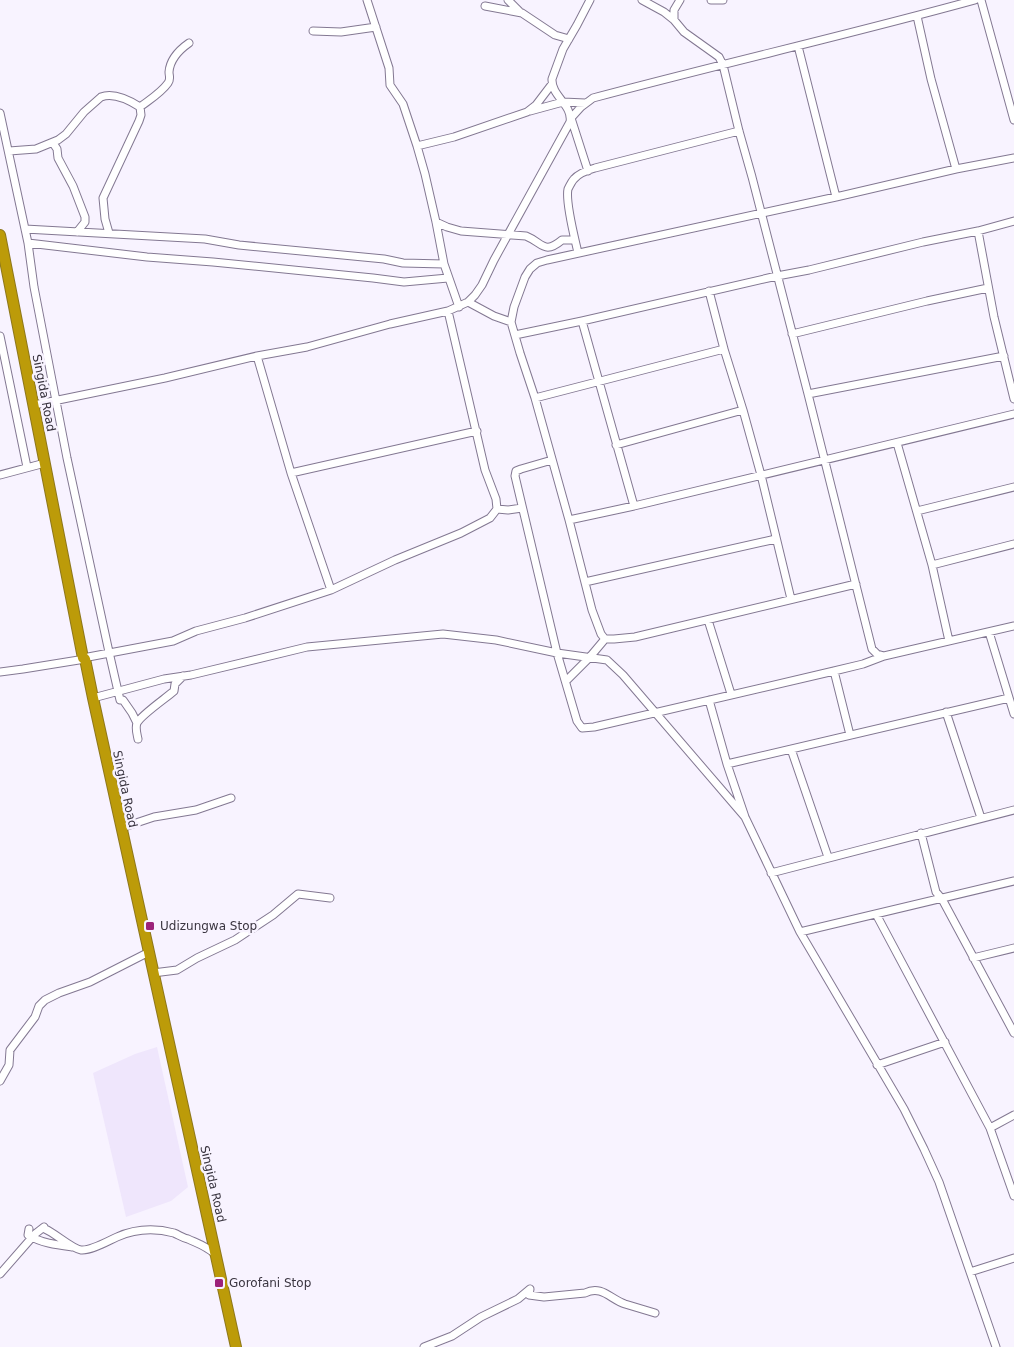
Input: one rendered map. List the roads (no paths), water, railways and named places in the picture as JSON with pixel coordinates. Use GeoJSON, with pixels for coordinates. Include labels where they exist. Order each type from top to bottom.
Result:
{"type":"FeatureCollection","features":[{"type":"Feature","properties":{"kind":"highway","name":"Singida Road"},"geometry":{"type":"LineString","coordinates":[[0,235],[84,658],[236,1347]]}},
{"type":"Feature","properties":{"kind":"street"},"geometry":{"type":"LineString","coordinates":[[367,0],[389,68],[390,85],[403,104],[417,146],[436,222],[444,264],[458,307]]}},
{"type":"Feature","properties":{"kind":"street"},"geometry":{"type":"LineString","coordinates":[[508,0],[522,13],[550,32],[569,39]]}},
{"type":"Feature","properties":{"kind":"street"},"geometry":{"type":"LineString","coordinates":[[527,112],[536,105],[552,84],[553,75],[563,49],[578,26],[590,0]]}},
{"type":"Feature","properties":{"kind":"street"},"geometry":{"type":"LineString","coordinates":[[642,0],[674,20],[684,32],[720,57],[723,65],[872,649],[877,654],[884,656]]}},
{"type":"Feature","properties":{"kind":"street"},"geometry":{"type":"LineString","coordinates":[[674,20],[674,10],[680,0]]}},
{"type":"Feature","properties":{"kind":"street"},"geometry":{"type":"LineString","coordinates":[[711,0],[723,0]]}},
{"type":"Feature","properties":{"kind":"street"},"geometry":{"type":"LineString","coordinates":[[34,405],[165,378],[257,356],[307,347],[458,307],[468,302],[482,285],[571,118],[585,102],[593,98],[684,74],[975,0]]}},
{"type":"Feature","properties":{"kind":"street"},"geometry":{"type":"LineString","coordinates":[[981,0],[1014,120]]}},
{"type":"Feature","properties":{"kind":"street"},"geometry":{"type":"LineString","coordinates":[[485,6],[522,13]]}},
{"type":"Feature","properties":{"kind":"street"},"geometry":{"type":"LineString","coordinates":[[917,16],[931,79],[956,169]]}},
{"type":"Feature","properties":{"kind":"street"},"geometry":{"type":"LineString","coordinates":[[313,31],[341,32],[376,27]]}},
{"type":"Feature","properties":{"kind":"street"},"geometry":{"type":"LineString","coordinates":[[140,106],[168,83],[173,58],[189,43]]}},
{"type":"Feature","properties":{"kind":"street"},"geometry":{"type":"LineString","coordinates":[[798,46],[836,197]]}},
{"type":"Feature","properties":{"kind":"street"},"geometry":{"type":"LineString","coordinates":[[552,84],[570,113],[588,170]]}},
{"type":"Feature","properties":{"kind":"street"},"geometry":{"type":"LineString","coordinates":[[8,151],[36,148],[58,140],[101,97],[111,95],[120,97],[140,106],[141,115],[139,121],[103,198],[105,220],[109,233]]}},
{"type":"Feature","properties":{"kind":"street"},"geometry":{"type":"LineString","coordinates":[[417,146],[454,137],[563,102],[585,102]]}},
{"type":"Feature","properties":{"kind":"street"},"geometry":{"type":"LineString","coordinates":[[0,113],[28,243],[34,287],[56,400],[109,652],[120,700],[124,700],[137,723],[136,732],[138,739]]}},
{"type":"Feature","properties":{"kind":"street"},"geometry":{"type":"LineString","coordinates":[[578,253],[568,200],[568,189],[574,179],[583,172],[739,131]]}},
{"type":"Feature","properties":{"kind":"street"},"geometry":{"type":"LineString","coordinates":[[53,142],[58,158],[74,186],[85,217],[77,232]]}},
{"type":"Feature","properties":{"kind":"street"},"geometry":{"type":"LineString","coordinates":[[856,584],[635,637],[614,640],[605,639],[601,634],[592,610],[535,398],[511,322],[514,306],[530,269],[547,260],[956,169],[1014,158]]}},
{"type":"Feature","properties":{"kind":"street"},"geometry":{"type":"LineString","coordinates":[[515,335],[809,270],[1014,221]]}},
{"type":"Feature","properties":{"kind":"street"},"geometry":{"type":"LineString","coordinates":[[436,222],[461,231],[526,236],[534,239],[546,248],[556,246],[562,240],[575,240]]}},
{"type":"Feature","properties":{"kind":"street"},"geometry":{"type":"LineString","coordinates":[[25,229],[205,239],[239,245],[365,257],[403,263],[444,264]]}},
{"type":"Feature","properties":{"kind":"street"},"geometry":{"type":"LineString","coordinates":[[978,231],[988,288],[1014,399]]}},
{"type":"Feature","properties":{"kind":"street"},"geometry":{"type":"LineString","coordinates":[[28,243],[147,257],[404,282],[448,278]]}},
{"type":"Feature","properties":{"kind":"street"},"geometry":{"type":"LineString","coordinates":[[792,334],[988,288]]}},
{"type":"Feature","properties":{"kind":"street"},"geometry":{"type":"LineString","coordinates":[[709,291],[761,475],[791,599]]}},
{"type":"Feature","properties":{"kind":"street"},"geometry":{"type":"LineString","coordinates":[[468,302],[494,316],[511,322]]}},
{"type":"Feature","properties":{"kind":"street"},"geometry":{"type":"LineString","coordinates":[[448,311],[485,470],[498,509]]}},
{"type":"Feature","properties":{"kind":"street"},"geometry":{"type":"LineString","coordinates":[[582,321],[634,506]]}},
{"type":"Feature","properties":{"kind":"street"},"geometry":{"type":"LineString","coordinates":[[0,336],[3,362],[27,468]]}},
{"type":"Feature","properties":{"kind":"street"},"geometry":{"type":"LineString","coordinates":[[535,398],[724,349]]}},
{"type":"Feature","properties":{"kind":"street"},"geometry":{"type":"LineString","coordinates":[[257,356],[291,473],[331,590]]}},
{"type":"Feature","properties":{"kind":"street"},"geometry":{"type":"LineString","coordinates":[[808,394],[1004,356]]}},
{"type":"Feature","properties":{"kind":"street"},"geometry":{"type":"LineString","coordinates":[[616,445],[743,410]]}},
{"type":"Feature","properties":{"kind":"street"},"geometry":{"type":"LineString","coordinates":[[569,520],[1014,414]]}},
{"type":"Feature","properties":{"kind":"street"},"geometry":{"type":"LineString","coordinates":[[291,473],[477,431]]}},
{"type":"Feature","properties":{"kind":"street"},"geometry":{"type":"LineString","coordinates":[[897,442],[932,565],[950,641]]}},
{"type":"Feature","properties":{"kind":"street"},"geometry":{"type":"LineString","coordinates":[[552,460],[516,471],[515,476],[557,653],[576,721],[582,728],[594,727],[834,671],[863,664],[884,656],[1014,626]]}},
{"type":"Feature","properties":{"kind":"street"},"geometry":{"type":"LineString","coordinates":[[0,475],[45,463]]}},
{"type":"Feature","properties":{"kind":"street"},"geometry":{"type":"LineString","coordinates":[[917,511],[1014,487]]}},
{"type":"Feature","properties":{"kind":"street"},"geometry":{"type":"LineString","coordinates":[[498,509],[522,508]]}},
{"type":"Feature","properties":{"kind":"street"},"geometry":{"type":"LineString","coordinates":[[0,672],[173,641],[196,631],[245,618],[331,590],[395,560],[461,534],[490,518],[498,509]]}},
{"type":"Feature","properties":{"kind":"street"},"geometry":{"type":"LineString","coordinates":[[585,582],[776,539]]}},
{"type":"Feature","properties":{"kind":"street"},"geometry":{"type":"LineString","coordinates":[[932,565],[1014,544]]}},
{"type":"Feature","properties":{"kind":"street"},"geometry":{"type":"LineString","coordinates":[[708,620],[731,694]]}},
{"type":"Feature","properties":{"kind":"street"},"geometry":{"type":"LineString","coordinates":[[989,632],[1014,714]]}},
{"type":"Feature","properties":{"kind":"street"},"geometry":{"type":"LineString","coordinates":[[93,698],[164,679],[307,647],[443,634],[496,640],[557,653],[607,660],[656,712],[745,817]]}},
{"type":"Feature","properties":{"kind":"street"},"geometry":{"type":"LineString","coordinates":[[566,681],[605,639]]}},
{"type":"Feature","properties":{"kind":"street"},"geometry":{"type":"LineString","coordinates":[[834,671],[850,735]]}},
{"type":"Feature","properties":{"kind":"street"},"geometry":{"type":"LineString","coordinates":[[137,723],[174,691],[175,684],[183,676]]}},
{"type":"Feature","properties":{"kind":"street"},"geometry":{"type":"LineString","coordinates":[[727,764],[1009,698]]}},
{"type":"Feature","properties":{"kind":"street"},"geometry":{"type":"LineString","coordinates":[[709,700],[727,764],[745,817],[771,873],[800,932],[904,1109],[936,1174],[996,1347]]}},
{"type":"Feature","properties":{"kind":"street"},"geometry":{"type":"LineString","coordinates":[[946,712],[981,818]]}},
{"type":"Feature","properties":{"kind":"street"},"geometry":{"type":"LineString","coordinates":[[791,749],[828,857]]}},
{"type":"Feature","properties":{"kind":"street"},"geometry":{"type":"LineString","coordinates":[[121,828],[154,817],[196,810],[231,798]]}},
{"type":"Feature","properties":{"kind":"street"},"geometry":{"type":"LineString","coordinates":[[771,873],[1014,810]]}},
{"type":"Feature","properties":{"kind":"street"},"geometry":{"type":"LineString","coordinates":[[921,833],[936,892],[942,899],[1014,1033]]}},
{"type":"Feature","properties":{"kind":"street"},"geometry":{"type":"LineString","coordinates":[[800,932],[1014,880]]}},
{"type":"Feature","properties":{"kind":"street"},"geometry":{"type":"LineString","coordinates":[[153,972],[177,970],[235,940],[273,915],[298,894],[330,898]]}},
{"type":"Feature","properties":{"kind":"street"},"geometry":{"type":"LineString","coordinates":[[876,914],[990,1128],[1014,1196]]}},
{"type":"Feature","properties":{"kind":"street"},"geometry":{"type":"LineString","coordinates":[[973,958],[1014,948]]}},
{"type":"Feature","properties":{"kind":"street"},"geometry":{"type":"LineString","coordinates":[[0,1080],[9,1065],[10,1050],[35,1017],[38,1006],[59,993],[90,982],[148,952]]}},
{"type":"Feature","properties":{"kind":"street"},"geometry":{"type":"LineString","coordinates":[[1006,1018],[1014,1016]]}},
{"type":"Feature","properties":{"kind":"street"},"geometry":{"type":"LineString","coordinates":[[877,1065],[945,1042]]}},
{"type":"Feature","properties":{"kind":"street"},"geometry":{"type":"LineString","coordinates":[[990,1128],[1014,1115]]}},
{"type":"Feature","properties":{"kind":"street"},"geometry":{"type":"LineString","coordinates":[[0,1274],[32,1237],[44,1227],[81,1250],[89,1249],[139,1230],[164,1231],[177,1234],[200,1243],[216,1254]]}},
{"type":"Feature","properties":{"kind":"street"},"geometry":{"type":"LineString","coordinates":[[29,1229],[28,1235],[49,1244],[75,1247]]}},
{"type":"Feature","properties":{"kind":"street"},"geometry":{"type":"LineString","coordinates":[[970,1272],[1014,1258]]}},
{"type":"Feature","properties":{"kind":"street"},"geometry":{"type":"LineString","coordinates":[[424,1347],[452,1336],[481,1317],[518,1299],[530,1289],[530,1295],[544,1297],[585,1293],[591,1290],[603,1292],[620,1302],[655,1313]]}},
{"type":"Feature","properties":{"kind":"place","name":"Udizungwa Stop"},"geometry":{"type":"Point","coordinates":[150,926]}},
{"type":"Feature","properties":{"kind":"place","name":"Gorofani Stop"},"geometry":{"type":"Point","coordinates":[219,1283]}}]}
